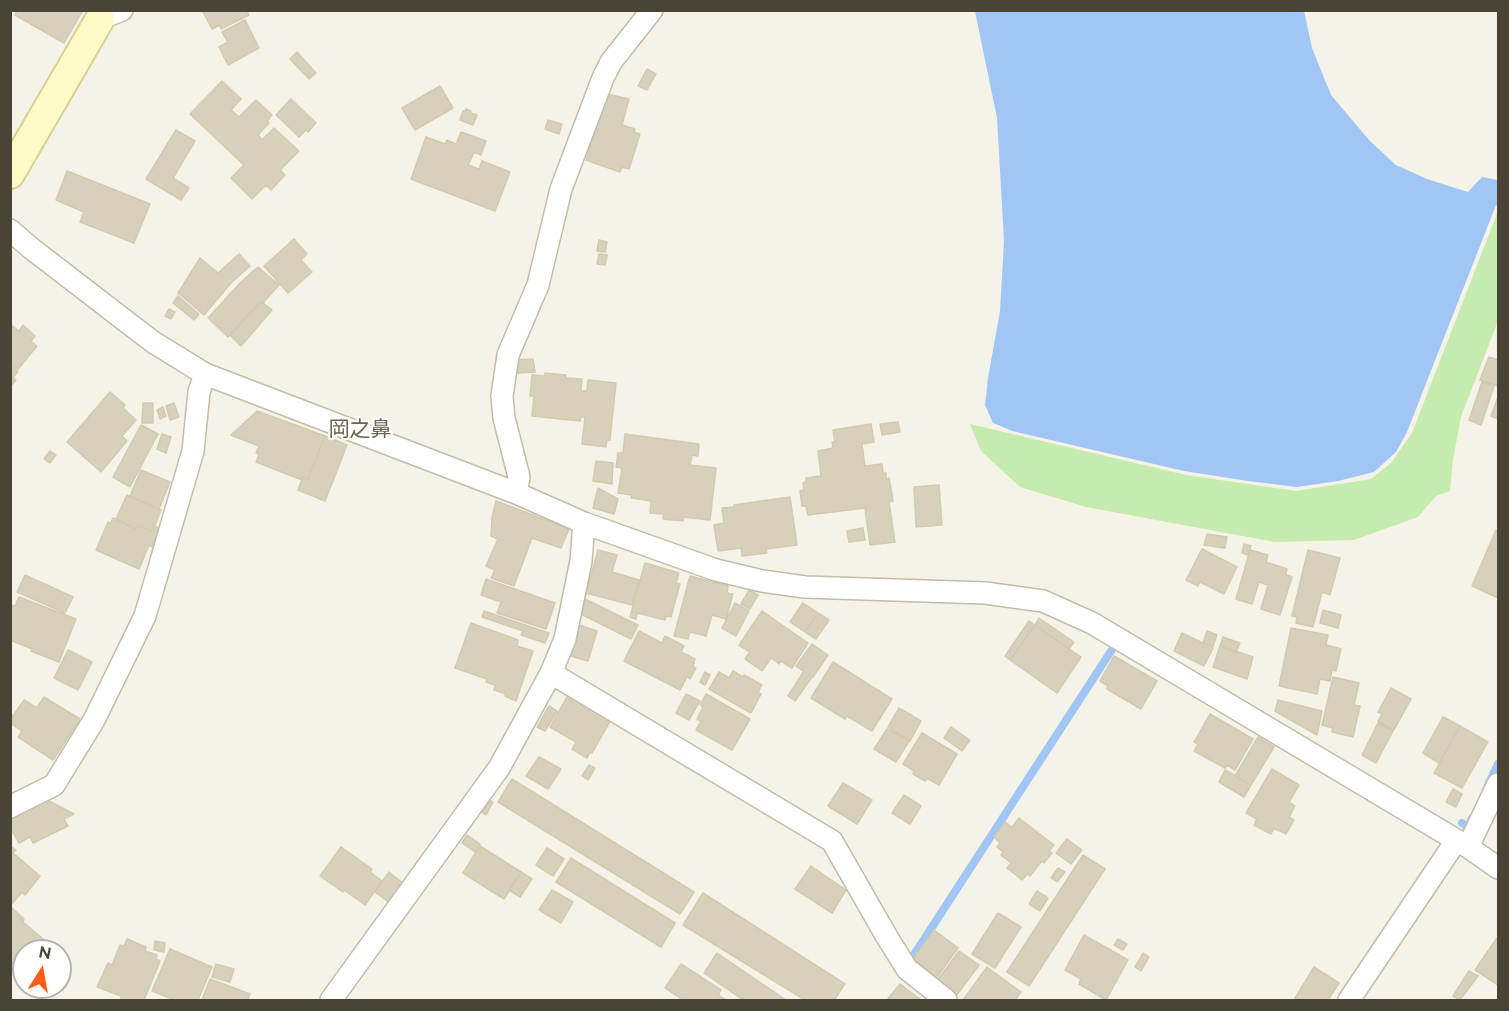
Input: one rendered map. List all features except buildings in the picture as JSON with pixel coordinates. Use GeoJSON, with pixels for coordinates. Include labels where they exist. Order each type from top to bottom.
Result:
{"type":"FeatureCollection","features":[{"type":"Feature","properties":{"kind":"main road"},"geometry":{"type":"LineString","coordinates":[[10,174],[111,15]]}},
{"type":"Feature","properties":{"kind":"street"},"geometry":{"type":"LineString","coordinates":[[516,493],[519,477],[504,418],[501,396],[508,355],[538,285],[561,189],[603,78],[611,62],[652,10]]}},
{"type":"Feature","properties":{"kind":"street"},"geometry":{"type":"LineString","coordinates":[[10,230],[153,342],[205,374],[516,493],[584,523],[716,570],[762,581],[805,587],[985,593],[1042,601],[1092,623],[1462,844],[1498,868]]}},
{"type":"Feature","properties":{"kind":"street"},"geometry":{"type":"LineString","coordinates":[[10,807],[54,785],[94,720],[145,616],[192,451],[199,392],[205,374]]}},
{"type":"Feature","properties":{"kind":"street"},"geometry":{"type":"LineString","coordinates":[[331,1000],[499,768],[551,673],[565,639],[581,561],[584,523]]}},
{"type":"Feature","properties":{"kind":"street"},"geometry":{"type":"LineString","coordinates":[[551,673],[832,841],[907,969],[946,1000]]}},
{"type":"Feature","properties":{"kind":"street"},"geometry":{"type":"LineString","coordinates":[[1349,1000],[1462,844],[1498,784]]}},
{"type":"Feature","properties":{"kind":"green space"},"geometry":{"type":"Polygon","coordinates":[[[1498,211],[1498,321],[1461,417],[1450,491],[1436,496],[1418,517],[1354,540],[1275,542],[1086,507],[1020,487],[981,451],[970,424],[1186,475],[1296,491],[1371,479],[1391,463],[1412,433],[1498,211]]]}},
{"type":"Feature","properties":{"kind":"water"},"geometry":{"type":"Polygon","coordinates":[[[975,11],[1304,11],[1312,48],[1331,95],[1370,141],[1396,165],[1427,179],[1468,192],[1482,177],[1498,180],[1498,206],[1496,205],[1407,432],[1396,452],[1374,472],[1338,481],[1297,487],[1248,481],[1184,471],[1012,431],[993,423],[985,405],[1000,311],[1004,241],[997,118],[975,11]]]}},
{"type":"Feature","properties":{"kind":"waterway"},"geometry":{"type":"LineString","coordinates":[[910,961],[1113,648]]}},
{"type":"Feature","properties":{"kind":"waterway"},"geometry":{"type":"LineString","coordinates":[[1488,785],[1498,764]]}},
{"type":"Feature","properties":{"kind":"waterway"},"geometry":{"type":"LineString","coordinates":[[1462,823],[1468,827],[1472,818]]}},
{"type":"Feature","properties":{"kind":"district","name":"岡之鼻"},"geometry":{"type":"Point","coordinates":[360,430]}}]}
